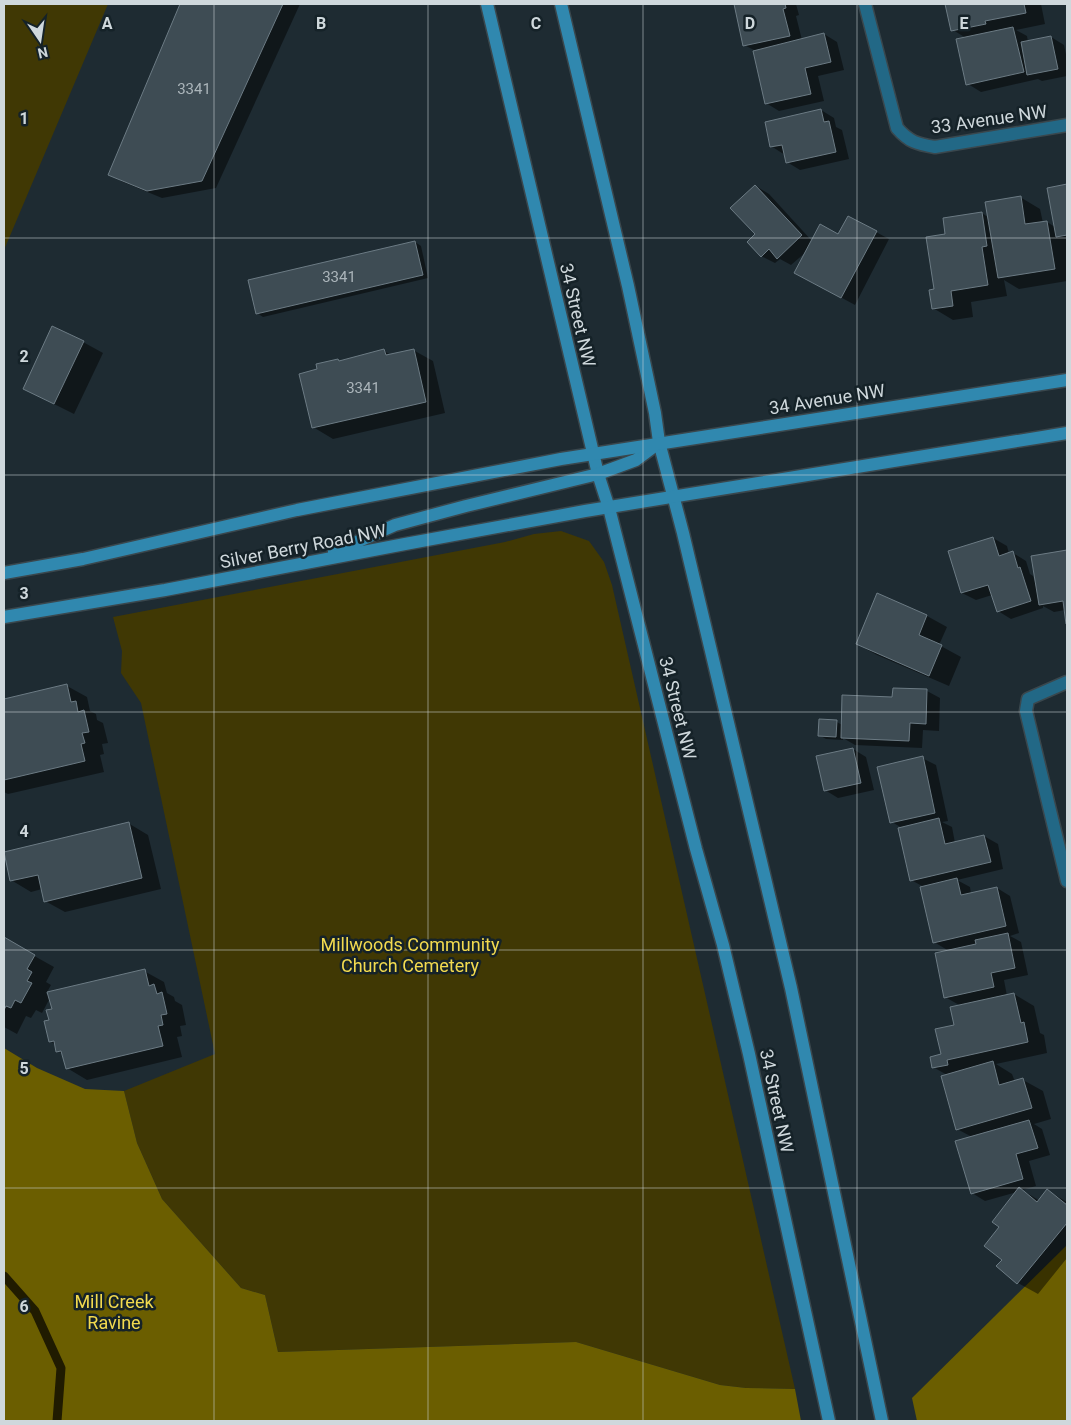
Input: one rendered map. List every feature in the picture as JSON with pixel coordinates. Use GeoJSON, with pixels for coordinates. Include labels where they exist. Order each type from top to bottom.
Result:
{"type":"FeatureCollection","features":[{"type":"Feature","properties":{"kind":"main road","name":"34 Street NW"},"geometry":{"type":"LineString","coordinates":[[488,4],[593,454],[609,508],[740,1018],[829,1421]]}},
{"type":"Feature","properties":{"kind":"main road","name":"34 Street NW"},"geometry":{"type":"LineString","coordinates":[[561,4],[628,286],[655,413],[659,442],[791,988],[882,1421]]}},
{"type":"Feature","properties":{"kind":"main road","name":"34 Avenue NW"},"geometry":{"type":"LineString","coordinates":[[593,454],[659,442],[1067,380]]}},
{"type":"Feature","properties":{"kind":"main road"},"geometry":{"type":"LineString","coordinates":[[609,508],[1067,433]]}},
{"type":"Feature","properties":{"kind":"main road"},"geometry":{"type":"LineString","coordinates":[[313,561],[395,525],[598,474],[636,460],[659,442]]}},
{"type":"Feature","properties":{"kind":"main road","name":"Silver Berry Road NW"},"geometry":{"type":"LineString","coordinates":[[4,573],[83,559],[297,510],[593,454]]}},
{"type":"Feature","properties":{"kind":"main road","name":"Silver Berry Road NW"},"geometry":{"type":"LineString","coordinates":[[4,617],[165,590],[313,561],[609,508]]}},
{"type":"Feature","properties":{"kind":"street","name":"33 Avenue NW"},"geometry":{"type":"LineString","coordinates":[[865,4],[897,128],[905,137],[916,144],[935,147],[1067,126]]}},
{"type":"Feature","properties":{"kind":"street"},"geometry":{"type":"LineString","coordinates":[[1067,682],[1028,698],[1026,711],[1067,880]]}},
{"type":"Feature","properties":{"kind":"green space"},"geometry":{"type":"Polygon","coordinates":[[[4,4],[108,4],[4,250],[4,4]]]}},
{"type":"Feature","properties":{"kind":"green space","name":"Millwoods Community Church Cemetery"},"geometry":{"type":"Polygon","coordinates":[[[561,531],[589,541],[604,562],[612,585],[795,1389],[746,1388],[720,1385],[576,1342],[278,1352],[265,1295],[241,1288],[162,1199],[137,1143],[124,1091],[215,1054],[141,703],[121,673],[122,651],[113,617],[505,542],[534,534],[561,531]]]}},
{"type":"Feature","properties":{"kind":"green space","name":"Mill Creek Ravine"},"geometry":{"type":"Polygon","coordinates":[[[4,1048],[37,1068],[85,1089],[124,1091],[137,1143],[162,1199],[241,1288],[265,1295],[278,1352],[576,1342],[720,1385],[746,1388],[795,1389],[801,1421],[4,1421],[4,1048]]]}},
{"type":"Feature","properties":{"kind":"green space"},"geometry":{"type":"Polygon","coordinates":[[[1067,1245],[1067,1421],[917,1421],[912,1398],[1067,1245]]]}},
{"type":"Feature","properties":{"kind":"building"},"geometry":{"type":"Polygon","coordinates":[[[180,4],[283,4],[202,181],[147,191],[108,175],[180,4]]]}},
{"type":"Feature","properties":{"kind":"building"},"geometry":{"type":"Polygon","coordinates":[[[734,4],[785,4],[786,8],[783,9],[790,36],[743,46],[734,4]]]}},
{"type":"Feature","properties":{"kind":"building"},"geometry":{"type":"Polygon","coordinates":[[[945,4],[1024,4],[1026,13],[985,21],[986,24],[951,31],[945,4]]]}},
{"type":"Feature","properties":{"kind":"building"},"geometry":{"type":"Polygon","coordinates":[[[1013,27],[1024,72],[966,85],[956,39],[1013,27]]]}},
{"type":"Feature","properties":{"kind":"building"},"geometry":{"type":"Polygon","coordinates":[[[824,33],[831,62],[805,68],[811,94],[765,104],[753,51],[824,33]]]}},
{"type":"Feature","properties":{"kind":"building"},"geometry":{"type":"Polygon","coordinates":[[[1051,36],[1058,69],[1027,75],[1021,42],[1051,36]]]}},
{"type":"Feature","properties":{"kind":"building"},"geometry":{"type":"Polygon","coordinates":[[[821,109],[824,122],[829,121],[836,152],[786,163],[782,145],[770,147],[765,122],[821,109]]]}},
{"type":"Feature","properties":{"kind":"building"},"geometry":{"type":"Polygon","coordinates":[[[1067,184],[1067,235],[1056,237],[1047,188],[1067,184]]]}},
{"type":"Feature","properties":{"kind":"building"},"geometry":{"type":"Polygon","coordinates":[[[755,185],[802,235],[777,259],[769,249],[761,257],[747,242],[755,234],[730,208],[755,185]]]}},
{"type":"Feature","properties":{"kind":"building"},"geometry":{"type":"Polygon","coordinates":[[[1021,196],[1025,224],[1047,221],[1055,269],[998,278],[985,202],[1021,196]]]}},
{"type":"Feature","properties":{"kind":"building"},"geometry":{"type":"Polygon","coordinates":[[[982,212],[987,246],[982,247],[988,285],[951,291],[953,306],[932,309],[929,290],[934,289],[926,237],[945,234],[943,218],[982,212]]]}},
{"type":"Feature","properties":{"kind":"building"},"geometry":{"type":"Polygon","coordinates":[[[848,216],[877,231],[841,298],[794,273],[820,224],[838,234],[848,216]]]}},
{"type":"Feature","properties":{"kind":"building"},"geometry":{"type":"Polygon","coordinates":[[[415,241],[423,275],[256,314],[248,280],[415,241]]]}},
{"type":"Feature","properties":{"kind":"building"},"geometry":{"type":"Polygon","coordinates":[[[52,326],[84,341],[54,404],[23,389],[52,326]]]}},
{"type":"Feature","properties":{"kind":"building"},"geometry":{"type":"Polygon","coordinates":[[[384,349],[386,355],[414,349],[426,402],[312,428],[299,374],[317,369],[316,364],[338,359],[339,361],[384,349]]]}},
{"type":"Feature","properties":{"kind":"building"},"geometry":{"type":"Polygon","coordinates":[[[993,537],[999,556],[1013,551],[1031,601],[997,612],[988,585],[961,593],[948,551],[993,537]]]}},
{"type":"Feature","properties":{"kind":"building"},"geometry":{"type":"Polygon","coordinates":[[[1067,550],[1066,624],[1063,601],[1039,605],[1031,556],[1067,550]]]}},
{"type":"Feature","properties":{"kind":"building"},"geometry":{"type":"Polygon","coordinates":[[[877,593],[927,615],[919,635],[942,645],[929,676],[856,644],[877,593]]]}},
{"type":"Feature","properties":{"kind":"building"},"geometry":{"type":"Polygon","coordinates":[[[67,684],[71,702],[76,701],[78,712],[84,710],[89,732],[82,733],[85,743],[81,744],[85,761],[4,780],[4,699],[67,684]]]}},
{"type":"Feature","properties":{"kind":"building"},"geometry":{"type":"Polygon","coordinates":[[[893,688],[927,689],[926,724],[910,723],[909,741],[841,738],[842,695],[892,697],[893,688]]]}},
{"type":"Feature","properties":{"kind":"building"},"geometry":{"type":"Polygon","coordinates":[[[819,719],[837,720],[836,737],[818,736],[819,719]]]}},
{"type":"Feature","properties":{"kind":"building"},"geometry":{"type":"Polygon","coordinates":[[[853,748],[861,783],[824,791],[816,756],[853,748]]]}},
{"type":"Feature","properties":{"kind":"building"},"geometry":{"type":"Polygon","coordinates":[[[923,756],[935,813],[890,823],[877,767],[923,756]]]}},
{"type":"Feature","properties":{"kind":"building"},"geometry":{"type":"Polygon","coordinates":[[[939,818],[945,844],[984,835],[991,862],[910,881],[898,828],[939,818]]]}},
{"type":"Feature","properties":{"kind":"building"},"geometry":{"type":"Polygon","coordinates":[[[129,822],[142,878],[44,902],[38,875],[10,881],[4,852],[129,822]]]}},
{"type":"Feature","properties":{"kind":"building"},"geometry":{"type":"Polygon","coordinates":[[[957,878],[961,895],[997,887],[1006,926],[933,943],[920,887],[957,878]]]}},
{"type":"Feature","properties":{"kind":"building"},"geometry":{"type":"Polygon","coordinates":[[[1008,933],[1015,968],[991,973],[994,987],[944,998],[935,953],[976,944],[975,940],[1008,933]]]}},
{"type":"Feature","properties":{"kind":"building"},"geometry":{"type":"Polygon","coordinates":[[[4,937],[35,955],[27,969],[32,972],[27,981],[32,983],[21,1003],[15,1000],[11,1008],[6,1006],[4,1010],[4,937]]]}},
{"type":"Feature","properties":{"kind":"building"},"geometry":{"type":"Polygon","coordinates":[[[145,969],[149,986],[154,984],[157,994],[162,992],[167,1014],[161,1015],[163,1025],[158,1026],[163,1046],[66,1069],[61,1051],[56,1052],[54,1041],[49,1042],[44,1021],[49,1020],[46,1010],[52,1009],[47,992],[145,969]]]}},
{"type":"Feature","properties":{"kind":"building"},"geometry":{"type":"Polygon","coordinates":[[[1014,993],[1021,1023],[1024,1022],[1028,1042],[947,1060],[948,1065],[932,1068],[930,1057],[941,1054],[935,1029],[954,1025],[950,1007],[1014,993]]]}},
{"type":"Feature","properties":{"kind":"building"},"geometry":{"type":"Polygon","coordinates":[[[993,1061],[999,1085],[1023,1078],[1032,1108],[956,1130],[941,1076],[993,1061]]]}},
{"type":"Feature","properties":{"kind":"building"},"geometry":{"type":"Polygon","coordinates":[[[1029,1120],[1038,1148],[1016,1154],[1023,1179],[971,1194],[955,1141],[1029,1120]]]}},
{"type":"Feature","properties":{"kind":"building"},"geometry":{"type":"Polygon","coordinates":[[[1019,1187],[1037,1202],[1047,1189],[1067,1205],[1067,1223],[1017,1284],[996,1266],[1002,1260],[984,1246],[999,1227],[992,1222],[1019,1187]]]}},
{"type":"Feature","properties":{"kind":"waterway"},"geometry":{"type":"LineString","coordinates":[[4,1276],[35,1311],[61,1368],[57,1421]]}}]}
